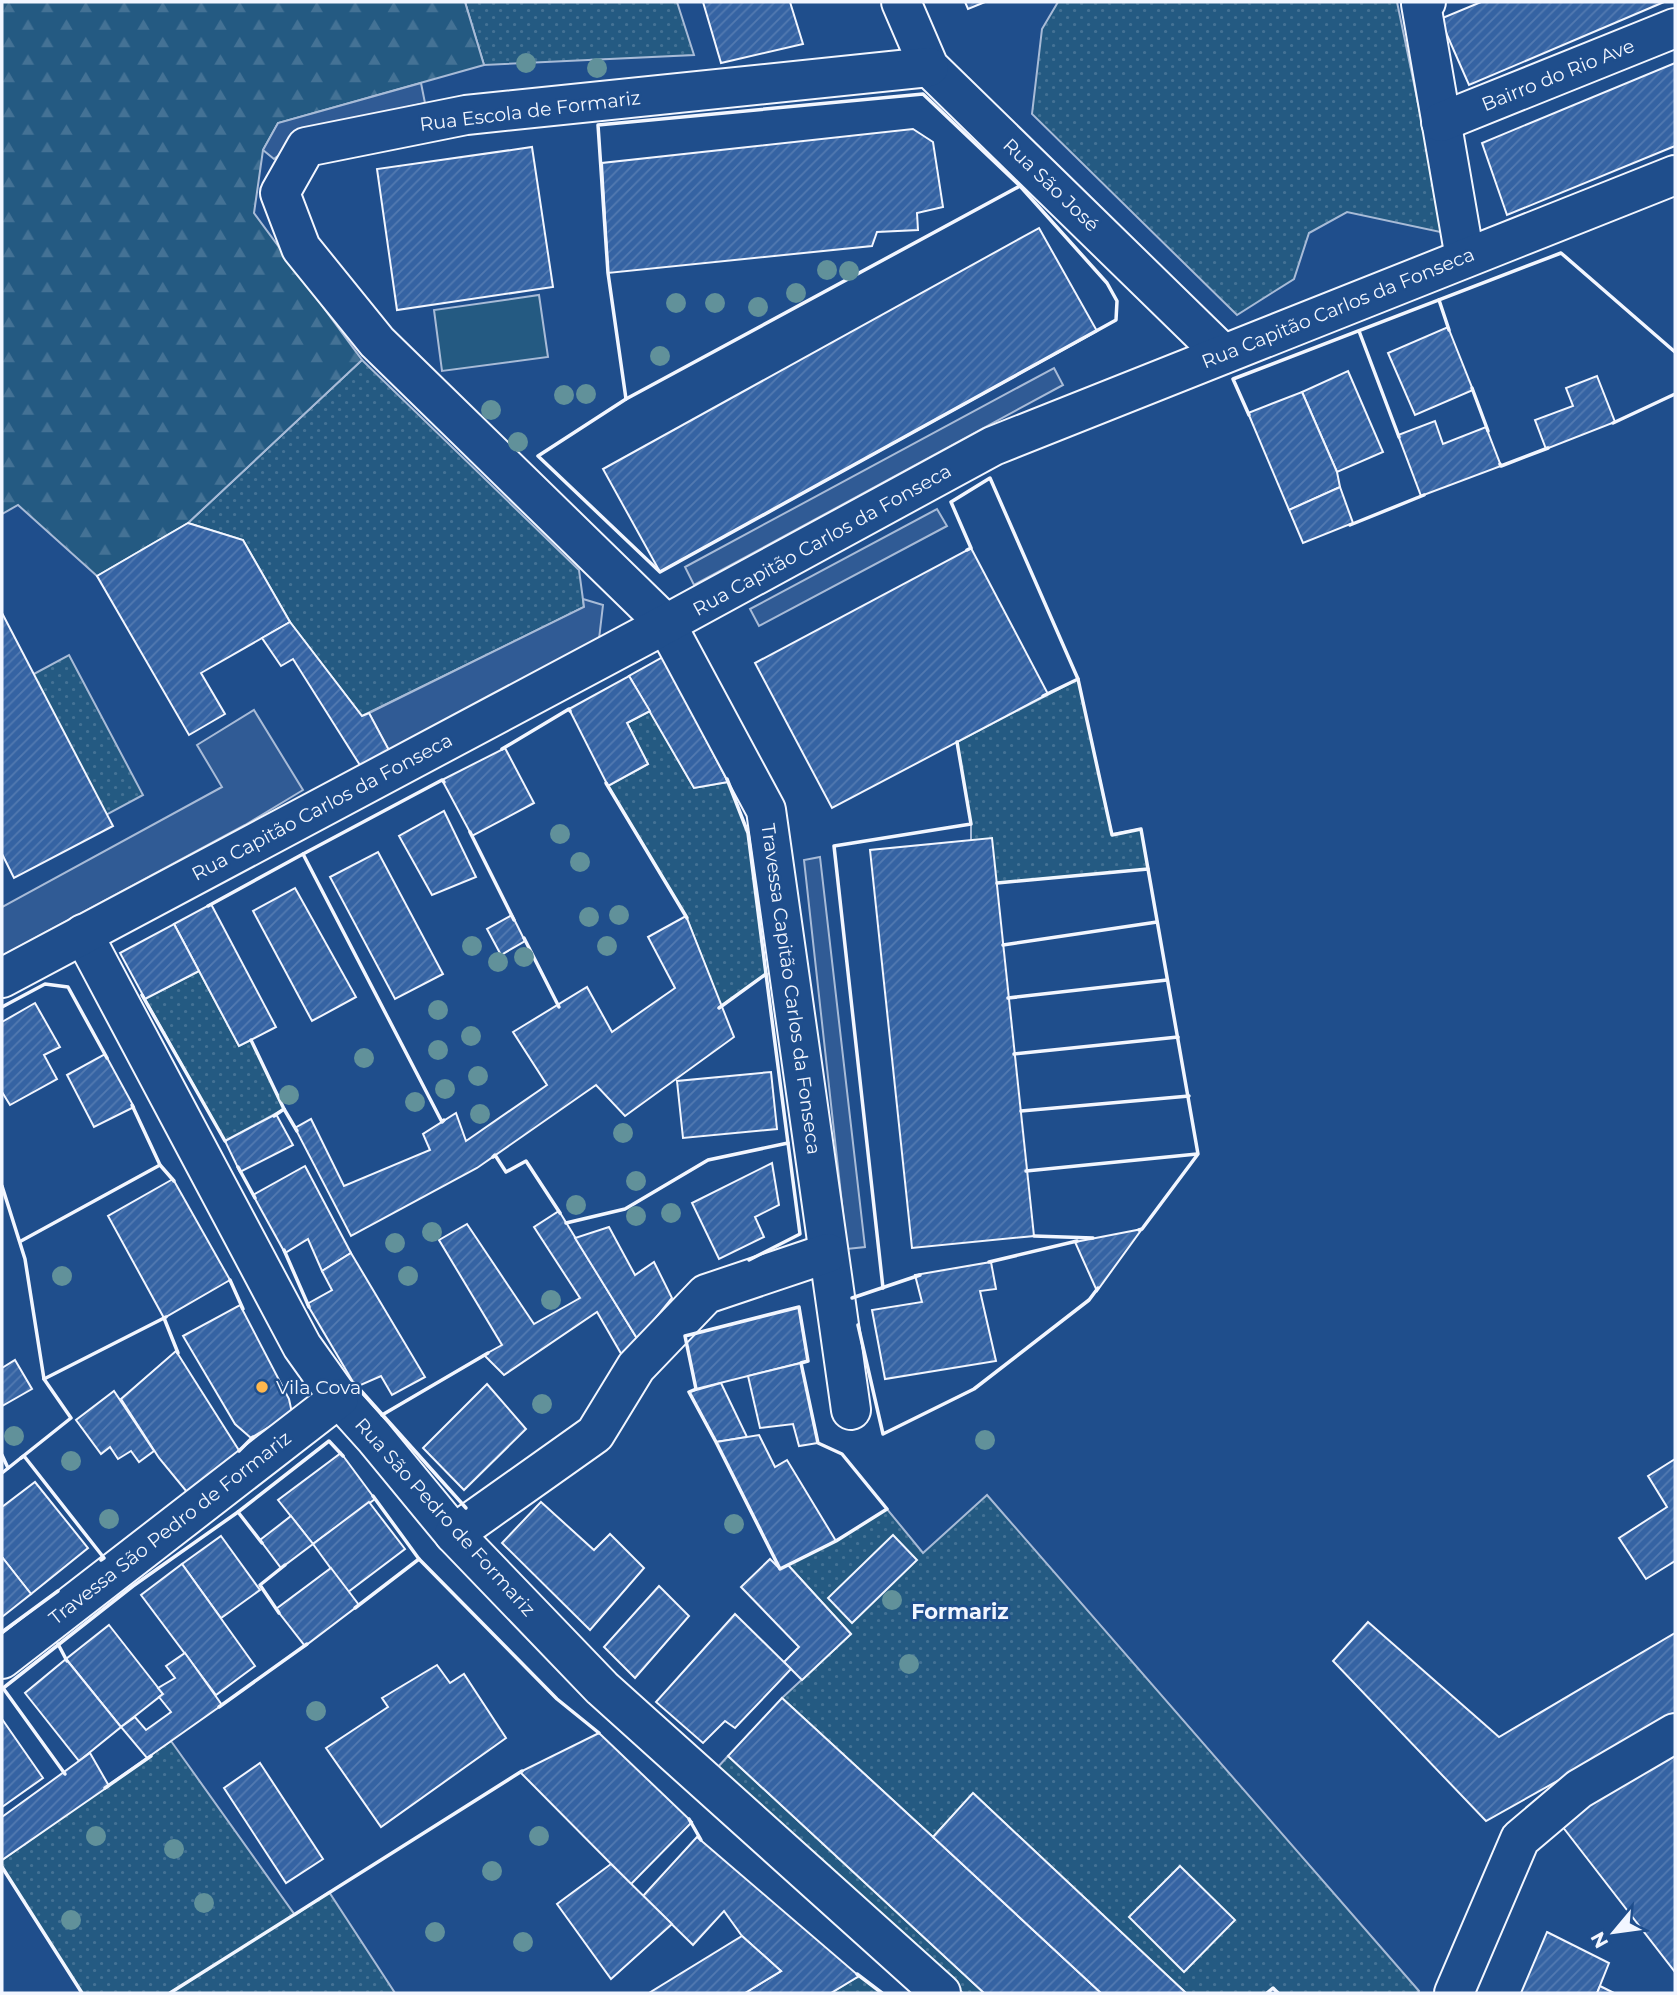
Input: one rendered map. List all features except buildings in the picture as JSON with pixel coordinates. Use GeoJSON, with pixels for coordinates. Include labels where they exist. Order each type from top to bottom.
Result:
{"type":"FeatureCollection","features":[{"type":"Feature","properties":{"kind":"street","name":"Rua São José"},"geometry":{"type":"LineString","coordinates":[[901,2],[929,67],[1223,354]]}},
{"type":"Feature","properties":{"kind":"street"},"geometry":{"type":"LineString","coordinates":[[1426,2],[1420,4],[1465,258]]}},
{"type":"Feature","properties":{"kind":"street","name":"Bairro do Rio Ave"},"geometry":{"type":"LineString","coordinates":[[1441,122],[1675,28]]}},
{"type":"Feature","properties":{"kind":"street","name":"Rua Escola de Formariz"},"geometry":{"type":"LineString","coordinates":[[666,624],[377,342],[301,248],[280,193],[306,147],[466,115],[929,67]]}},
{"type":"Feature","properties":{"kind":"street","name":"Rua Capitão Carlos da Fonseca"},"geometry":{"type":"LineString","coordinates":[[2,978],[666,624],[993,446],[1675,175]]}},
{"type":"Feature","properties":{"kind":"street","name":"Travessa Capitão Carlos da Fonseca"},"geometry":{"type":"LineString","coordinates":[[666,624],[766,810],[851,1409]]}},
{"type":"Feature","properties":{"kind":"street","name":"Rua São Pedro de Formariz"},"geometry":{"type":"LineString","coordinates":[[83,934],[302,1346],[339,1398],[454,1534],[602,1688],[941,1993]]}},
{"type":"Feature","properties":{"kind":"street"},"geometry":{"type":"LineString","coordinates":[[454,1534],[595,1434],[636,1367],[706,1294],[828,1253]]}},
{"type":"Feature","properties":{"kind":"street","name":"Travessa São Pedro de Formariz"},"geometry":{"type":"LineString","coordinates":[[2,1659],[339,1398]]}},
{"type":"Feature","properties":{"kind":"street"},"geometry":{"type":"LineString","coordinates":[[1454,1993],[1520,1839],[1579,1789],[1675,1733]]}},
{"type":"Feature","properties":{"kind":"green space"},"geometry":{"type":"Polygon","coordinates":[[[2,2],[465,2],[484,65],[278,123],[263,150],[254,213],[362,360],[188,523],[97,576],[18,505],[2,514],[2,2]]]}},
{"type":"Feature","properties":{"kind":"green space"},"geometry":{"type":"Polygon","coordinates":[[[465,2],[677,2],[694,55],[484,65],[465,2]]]}},
{"type":"Feature","properties":{"kind":"green space"},"geometry":{"type":"Polygon","coordinates":[[[1058,2],[1397,2],[1445,233],[1347,212],[1309,233],[1294,279],[1237,315],[1032,114],[1042,29],[1058,2]]]}},
{"type":"Feature","properties":{"kind":"green space"},"geometry":{"type":"Polygon","coordinates":[[[539,295],[548,357],[442,371],[434,310],[539,295]]]}},
{"type":"Feature","properties":{"kind":"green space"},"geometry":{"type":"Polygon","coordinates":[[[362,360],[579,570],[584,607],[362,716],[290,622],[243,540],[188,523],[362,360]]]}},
{"type":"Feature","properties":{"kind":"green space"},"geometry":{"type":"Polygon","coordinates":[[[69,655],[143,795],[106,815],[32,675],[69,655]]]}},
{"type":"Feature","properties":{"kind":"green space"},"geometry":{"type":"Polygon","coordinates":[[[1078,679],[1112,834],[1141,829],[1148,869],[997,883],[971,840],[971,824],[957,742],[1078,679]]]}},
{"type":"Feature","properties":{"kind":"green space"},"geometry":{"type":"Polygon","coordinates":[[[650,711],[694,788],[728,782],[748,833],[766,974],[721,1006],[686,916],[608,786],[648,764],[627,723],[650,711]]]}},
{"type":"Feature","properties":{"kind":"green space"},"geometry":{"type":"Polygon","coordinates":[[[199,971],[239,1046],[251,1040],[284,1109],[225,1141],[145,999],[199,971]]]}},
{"type":"Feature","properties":{"kind":"green space"},"geometry":{"type":"Polygon","coordinates":[[[987,1495],[1418,1993],[1278,1993],[1273,1989],[1267,1993],[1186,1993],[974,1794],[933,1837],[782,1698],[851,1634],[788,1565],[836,1541],[887,1509],[923,1553],[987,1495]]]}},
{"type":"Feature","properties":{"kind":"green space"},"geometry":{"type":"Polygon","coordinates":[[[171,1741],[295,1915],[329,1892],[395,1993],[82,1993],[2,1867],[2,1860],[171,1741]]]}},
{"type":"Feature","properties":{"kind":"green space"},"geometry":{"type":"Polygon","coordinates":[[[728,1756],[984,1993],[963,1993],[717,1768],[728,1756]]]}},
{"type":"Feature","properties":{"kind":"green space"},"geometry":{"type":"Polygon","coordinates":[[[859,1976],[882,1993],[831,1993],[859,1976]]]}},
{"type":"Feature","properties":{"kind":"shaded area"},"geometry":{"type":"Polygon","coordinates":[[[421,83],[425,103],[312,129],[274,159],[263,150],[278,123],[421,83]]]}},
{"type":"Feature","properties":{"kind":"shaded area"},"geometry":{"type":"Polygon","coordinates":[[[1054,368],[1063,385],[694,585],[685,567],[1054,368]]]}},
{"type":"Feature","properties":{"kind":"shaded area"},"geometry":{"type":"Polygon","coordinates":[[[937,509],[947,526],[759,626],[750,609],[937,509]]]}},
{"type":"Feature","properties":{"kind":"shaded area"},"geometry":{"type":"Polygon","coordinates":[[[583,599],[603,605],[599,639],[391,754],[369,713],[584,607],[583,599]]]}},
{"type":"Feature","properties":{"kind":"shaded area"},"geometry":{"type":"Polygon","coordinates":[[[254,710],[303,790],[245,825],[2,956],[2,907],[222,787],[197,745],[254,710]]]}},
{"type":"Feature","properties":{"kind":"shaded area"},"geometry":{"type":"Polygon","coordinates":[[[820,857],[865,1247],[847,1249],[804,860],[820,857]]]}},
{"type":"Feature","properties":{"kind":"wall"},"geometry":{"type":"LineString","coordinates":[[923,94],[1020,186],[1107,283],[1117,301],[1116,320],[660,572],[538,456],[626,399],[608,273],[598,125],[923,94]]}},
{"type":"Feature","properties":{"kind":"wall"},"geometry":{"type":"LineString","coordinates":[[626,399],[1020,186]]}},
{"type":"Feature","properties":{"kind":"wall"},"geometry":{"type":"LineString","coordinates":[[1249,415],[1233,379],[1561,253],[1675,352]]}},
{"type":"Feature","properties":{"kind":"wall"},"geometry":{"type":"LineString","coordinates":[[1439,300],[1449,330]]}},
{"type":"Feature","properties":{"kind":"wall"},"geometry":{"type":"LineString","coordinates":[[1359,331],[1399,437]]}},
{"type":"Feature","properties":{"kind":"wall"},"geometry":{"type":"LineString","coordinates":[[1472,388],[1488,431]]}},
{"type":"Feature","properties":{"kind":"wall"},"geometry":{"type":"LineString","coordinates":[[1613,423],[1675,394]]}},
{"type":"Feature","properties":{"kind":"wall"},"geometry":{"type":"LineString","coordinates":[[1500,464],[1501,466],[1548,448]]}},
{"type":"Feature","properties":{"kind":"wall"},"geometry":{"type":"LineString","coordinates":[[967,550],[971,548],[951,502],[990,478],[1078,679],[1112,835],[1141,829],[1198,1154],[1139,1230]]}},
{"type":"Feature","properties":{"kind":"wall"},"geometry":{"type":"LineString","coordinates":[[1350,525],[1424,495]]}},
{"type":"Feature","properties":{"kind":"wall"},"geometry":{"type":"LineString","coordinates":[[1043,696],[1078,679]]}},
{"type":"Feature","properties":{"kind":"wall"},"geometry":{"type":"LineString","coordinates":[[502,749],[569,709],[570,711]]}},
{"type":"Feature","properties":{"kind":"wall"},"geometry":{"type":"LineString","coordinates":[[883,1288],[834,846],[971,824],[957,742]]}},
{"type":"Feature","properties":{"kind":"wall"},"geometry":{"type":"LineString","coordinates":[[727,779],[748,833],[766,974]]}},
{"type":"Feature","properties":{"kind":"wall"},"geometry":{"type":"LineString","coordinates":[[303,854],[442,780],[444,782]]}},
{"type":"Feature","properties":{"kind":"wall"},"geometry":{"type":"LineString","coordinates":[[606,783],[687,918]]}},
{"type":"Feature","properties":{"kind":"wall"},"geometry":{"type":"LineString","coordinates":[[470,832],[514,920]]}},
{"type":"Feature","properties":{"kind":"wall"},"geometry":{"type":"LineString","coordinates":[[208,906],[303,854],[442,1122],[444,1120]]}},
{"type":"Feature","properties":{"kind":"wall"},"geometry":{"type":"LineString","coordinates":[[997,883],[1148,869]]}},
{"type":"Feature","properties":{"kind":"wall"},"geometry":{"type":"LineString","coordinates":[[1003,945],[1157,922]]}},
{"type":"Feature","properties":{"kind":"wall"},"geometry":{"type":"LineString","coordinates":[[524,938],[559,1007]]}},
{"type":"Feature","properties":{"kind":"wall"},"geometry":{"type":"LineString","coordinates":[[719,1008],[766,974],[788,1143]]}},
{"type":"Feature","properties":{"kind":"wall"},"geometry":{"type":"LineString","coordinates":[[1008,998],[1167,980]]}},
{"type":"Feature","properties":{"kind":"wall"},"geometry":{"type":"LineString","coordinates":[[2,1007],[45,984],[68,987],[107,1058]]}},
{"type":"Feature","properties":{"kind":"wall"},"geometry":{"type":"LineString","coordinates":[[142,995],[225,1141]]}},
{"type":"Feature","properties":{"kind":"wall"},"geometry":{"type":"LineString","coordinates":[[1014,1054],[1178,1037]]}},
{"type":"Feature","properties":{"kind":"wall"},"geometry":{"type":"LineString","coordinates":[[251,1040],[284,1109]]}},
{"type":"Feature","properties":{"kind":"wall"},"geometry":{"type":"LineString","coordinates":[[1021,1111],[1189,1096]]}},
{"type":"Feature","properties":{"kind":"wall"},"geometry":{"type":"LineString","coordinates":[[132,1105],[160,1165],[174,1181]]}},
{"type":"Feature","properties":{"kind":"wall"},"geometry":{"type":"LineString","coordinates":[[274,1116],[284,1109],[297,1131]]}},
{"type":"Feature","properties":{"kind":"wall"},"geometry":{"type":"LineString","coordinates":[[566,1223],[625,1209],[708,1160],[788,1143],[800,1234],[749,1260]]}},
{"type":"Feature","properties":{"kind":"wall"},"geometry":{"type":"LineString","coordinates":[[1026,1171],[1197,1154]]}},
{"type":"Feature","properties":{"kind":"wall"},"geometry":{"type":"LineString","coordinates":[[493,1157],[495,1155],[506,1172],[526,1161],[560,1213]]}},
{"type":"Feature","properties":{"kind":"wall"},"geometry":{"type":"LineString","coordinates":[[21,1241],[160,1165]]}},
{"type":"Feature","properties":{"kind":"wall"},"geometry":{"type":"LineString","coordinates":[[238,1167],[255,1198]]}},
{"type":"Feature","properties":{"kind":"wall"},"geometry":{"type":"LineString","coordinates":[[2,1186],[25,1259],[44,1379],[71,1418],[2,1473]]}},
{"type":"Feature","properties":{"kind":"wall"},"geometry":{"type":"LineString","coordinates":[[1034,1236],[1093,1238]]}},
{"type":"Feature","properties":{"kind":"wall"},"geometry":{"type":"LineString","coordinates":[[989,1262],[1077,1241]]}},
{"type":"Feature","properties":{"kind":"wall"},"geometry":{"type":"LineString","coordinates":[[284,1250],[309,1307]]}},
{"type":"Feature","properties":{"kind":"wall"},"geometry":{"type":"LineString","coordinates":[[852,1298],[920,1275]]}},
{"type":"Feature","properties":{"kind":"wall"},"geometry":{"type":"LineString","coordinates":[[230,1280],[243,1309]]}},
{"type":"Feature","properties":{"kind":"wall"},"geometry":{"type":"LineString","coordinates":[[858,1325],[883,1434],[974,1389],[1089,1300],[1098,1288]]}},
{"type":"Feature","properties":{"kind":"wall"},"geometry":{"type":"LineString","coordinates":[[799,1307],[808,1361],[801,1363],[818,1443],[842,1454],[887,1509],[836,1541],[780,1569],[689,1392],[696,1389],[685,1336],[799,1307]]}},
{"type":"Feature","properties":{"kind":"wall"},"geometry":{"type":"LineString","coordinates":[[44,1379],[166,1317]]}},
{"type":"Feature","properties":{"kind":"wall"},"geometry":{"type":"LineString","coordinates":[[164,1318],[178,1353]]}},
{"type":"Feature","properties":{"kind":"wall"},"geometry":{"type":"LineString","coordinates":[[382,1415],[488,1353]]}},
{"type":"Feature","properties":{"kind":"wall"},"geometry":{"type":"LineString","coordinates":[[354,1383],[466,1508]]}},
{"type":"Feature","properties":{"kind":"wall"},"geometry":{"type":"LineString","coordinates":[[239,1451],[253,1437]]}},
{"type":"Feature","properties":{"kind":"wall"},"geometry":{"type":"LineString","coordinates":[[2,1689],[133,1586],[238,1512],[329,1441],[343,1456]]}},
{"type":"Feature","properties":{"kind":"wall"},"geometry":{"type":"LineString","coordinates":[[2,1455],[8,1468]]}},
{"type":"Feature","properties":{"kind":"wall"},"geometry":{"type":"LineString","coordinates":[[21,1458],[24,1456],[104,1558],[101,1560]]}},
{"type":"Feature","properties":{"kind":"wall"},"geometry":{"type":"LineString","coordinates":[[373,1496],[419,1559],[557,1699],[599,1733]]}},
{"type":"Feature","properties":{"kind":"wall"},"geometry":{"type":"LineString","coordinates":[[238,1512],[262,1543]]}},
{"type":"Feature","properties":{"kind":"wall"},"geometry":{"type":"LineString","coordinates":[[355,1608],[419,1559]]}},
{"type":"Feature","properties":{"kind":"wall"},"geometry":{"type":"LineString","coordinates":[[279,1613],[260,1585],[285,1565]]}},
{"type":"Feature","properties":{"kind":"wall"},"geometry":{"type":"LineString","coordinates":[[2,1632],[58,1591]]}},
{"type":"Feature","properties":{"kind":"wall"},"geometry":{"type":"LineString","coordinates":[[58,1644],[67,1661]]}},
{"type":"Feature","properties":{"kind":"wall"},"geometry":{"type":"LineString","coordinates":[[219,1707],[307,1644]]}},
{"type":"Feature","properties":{"kind":"wall"},"geometry":{"type":"LineString","coordinates":[[3,1688],[65,1774]]}},
{"type":"Feature","properties":{"kind":"wall"},"geometry":{"type":"LineString","coordinates":[[105,1788],[151,1756]]}},
{"type":"Feature","properties":{"kind":"wall"},"geometry":{"type":"LineString","coordinates":[[170,1993],[522,1771]]}},
{"type":"Feature","properties":{"kind":"wall"},"geometry":{"type":"LineString","coordinates":[[689,1819],[701,1840]]}},
{"type":"Feature","properties":{"kind":"wall"},"geometry":{"type":"LineString","coordinates":[[2,1867],[82,1993]]}},
{"type":"Feature","properties":{"kind":"wall"},"geometry":{"type":"LineString","coordinates":[[857,1974],[882,1993]]}},
{"type":"Feature","properties":{"kind":"wall"},"geometry":{"type":"LineString","coordinates":[[1267,1993],[1273,1988],[1278,1993]]}},
{"type":"Feature","properties":{"kind":"place","name":"Vila Cova"},"geometry":{"type":"Point","coordinates":[262,1387]}},
{"type":"Feature","properties":{"kind":"district","name":"Formariz"},"geometry":{"type":"Point","coordinates":[960,1611]}}]}
